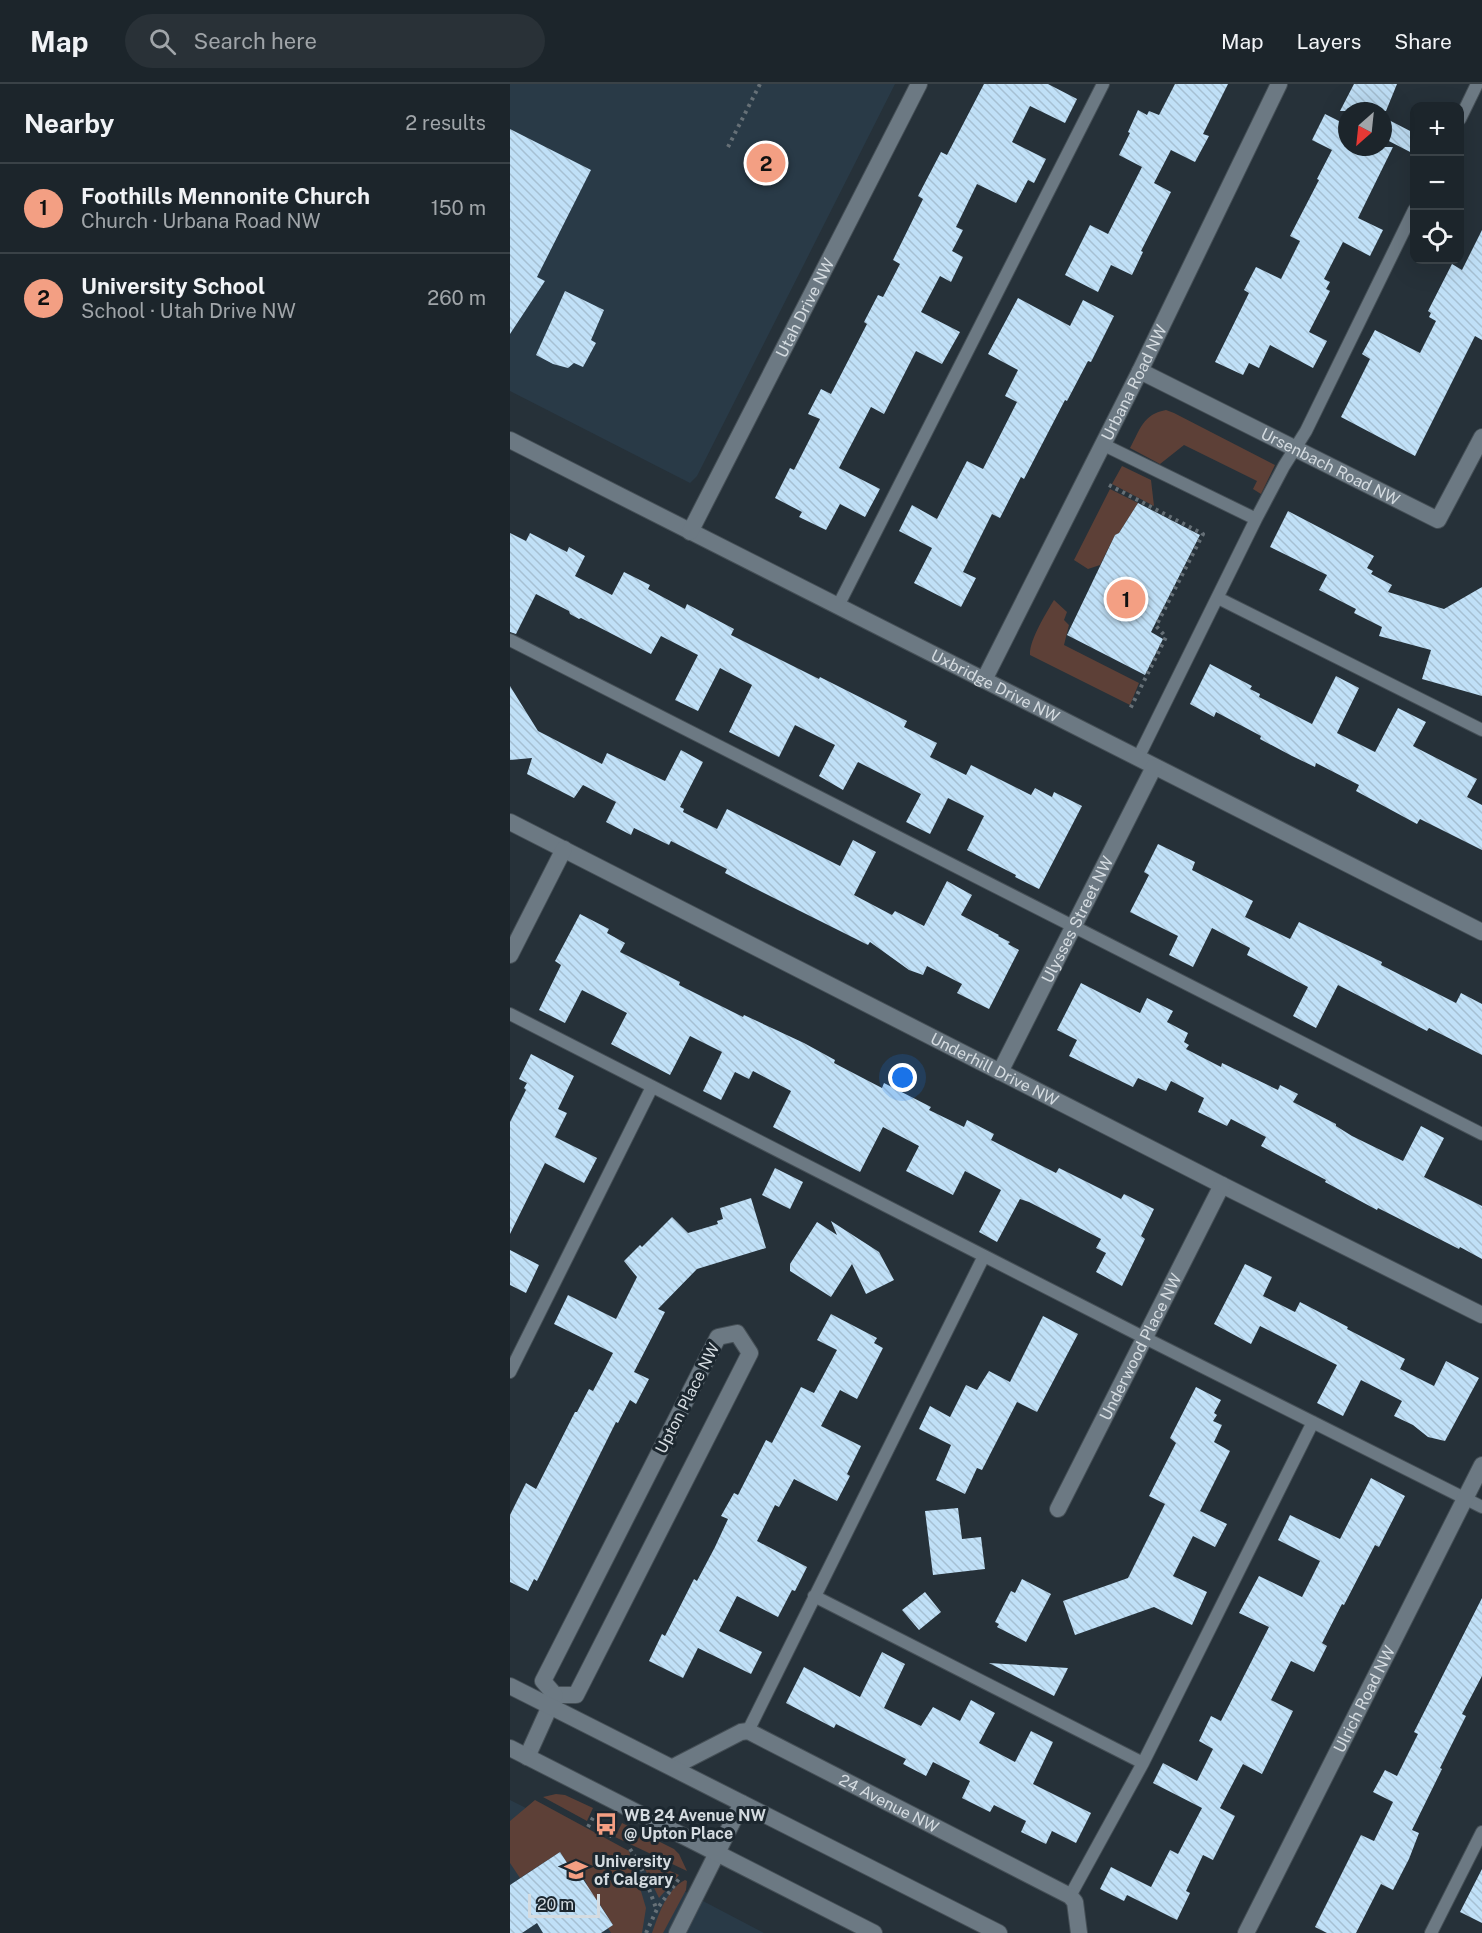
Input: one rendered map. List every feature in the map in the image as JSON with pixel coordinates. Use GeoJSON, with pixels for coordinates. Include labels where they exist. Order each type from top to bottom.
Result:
{"type":"FeatureCollection","features":[{"type":"Feature","properties":{"kind":"street","name":"Utah Drive NW"},"geometry":{"type":"LineString","coordinates":[[690,532],[919,84]]}},
{"type":"Feature","properties":{"kind":"street","name":"Urbana Road NW"},"geometry":{"type":"LineString","coordinates":[[984,680],[1140,371],[1279,84]]}},
{"type":"Feature","properties":{"kind":"street","name":"Ursenbach Road NW"},"geometry":{"type":"LineString","coordinates":[[1140,371],[1438,520],[1482,437]]}},
{"type":"Feature","properties":{"kind":"street","name":"Uxbridge Drive NW"},"geometry":{"type":"LineString","coordinates":[[510,441],[1482,932]]}},
{"type":"Feature","properties":{"kind":"street","name":"Ulysses Street NW"},"geometry":{"type":"LineString","coordinates":[[1000,1072],[1154,767]]}},
{"type":"Feature","properties":{"kind":"street","name":"Underhill Drive NW"},"geometry":{"type":"LineString","coordinates":[[510,822],[1482,1315]]}},
{"type":"Feature","properties":{"kind":"street"},"geometry":{"type":"LineString","coordinates":[[510,955],[564,849]]}},
{"type":"Feature","properties":{"kind":"street","name":"Underwood Place NW"},"geometry":{"type":"LineString","coordinates":[[1058,1509],[1222,1185]]}},
{"type":"Feature","properties":{"kind":"street","name":"Upton Place NW"},"geometry":{"type":"LineString","coordinates":[[737,1333],[750,1353],[576,1695],[553,1701],[543,1681],[548,1671],[718,1337],[737,1333]]}},
{"type":"Feature","properties":{"kind":"street","name":"Ulrich Road NW"},"geometry":{"type":"LineString","coordinates":[[1246,1933],[1482,1465]]}},
{"type":"Feature","properties":{"kind":"street"},"geometry":{"type":"LineString","coordinates":[[510,1686],[553,1701],[742,1803],[999,1933]]}},
{"type":"Feature","properties":{"kind":"street"},"geometry":{"type":"LineString","coordinates":[[527,1757],[553,1701]]}},
{"type":"Feature","properties":{"kind":"street"},"geometry":{"type":"LineString","coordinates":[[673,1767],[741,1732],[748,1731]]}},
{"type":"Feature","properties":{"kind":"street","name":"24 Avenue NW"},"geometry":{"type":"LineString","coordinates":[[748,1731],[1070,1896]]}},
{"type":"Feature","properties":{"kind":"street"},"geometry":{"type":"LineString","coordinates":[[510,1748],[874,1933]]}},
{"type":"Feature","properties":{"kind":"street"},"geometry":{"type":"LineString","coordinates":[[677,1933],[742,1803]]}},
{"type":"Feature","properties":{"kind":"street"},"geometry":{"type":"LineString","coordinates":[[1070,1896],[1075,1902],[1079,1933]]}},
{"type":"Feature","properties":{"kind":"lane"},"geometry":{"type":"LineString","coordinates":[[838,606],[1103,84]]}},
{"type":"Feature","properties":{"kind":"lane"},"geometry":{"type":"LineString","coordinates":[[1464,111],[1477,84]]}},
{"type":"Feature","properties":{"kind":"lane"},"geometry":{"type":"LineString","coordinates":[[1138,758],[1256,519],[1305,431],[1410,218]]}},
{"type":"Feature","properties":{"kind":"lane"},"geometry":{"type":"LineString","coordinates":[[1102,444],[1256,519]]}},
{"type":"Feature","properties":{"kind":"lane"},"geometry":{"type":"LineString","coordinates":[[1218,598],[1482,729]]}},
{"type":"Feature","properties":{"kind":"lane"},"geometry":{"type":"LineString","coordinates":[[510,640],[1482,1134]]}},
{"type":"Feature","properties":{"kind":"lane"},"geometry":{"type":"LineString","coordinates":[[510,1014],[1144,1338],[1482,1507]]}},
{"type":"Feature","properties":{"kind":"lane"},"geometry":{"type":"LineString","coordinates":[[510,1372],[652,1087]]}},
{"type":"Feature","properties":{"kind":"lane"},"geometry":{"type":"LineString","coordinates":[[748,1731],[984,1256]]}},
{"type":"Feature","properties":{"kind":"lane"},"geometry":{"type":"LineString","coordinates":[[1070,1896],[1143,1762],[1313,1422]]}},
{"type":"Feature","properties":{"kind":"lane"},"geometry":{"type":"LineString","coordinates":[[814,1596],[1143,1762]]}},
{"type":"Feature","properties":{"kind":"lane"},"geometry":{"type":"LineString","coordinates":[[1431,1933],[1482,1832]]}},
{"type":"Feature","properties":{"kind":"path"},"geometry":{"type":"LineString","coordinates":[[728,147],[760,84]]}},
{"type":"Feature","properties":{"kind":"path"},"geometry":{"type":"LineString","coordinates":[[1109,486],[1203,534],[1156,626],[1166,637],[1130,709]]}},
{"type":"Feature","properties":{"kind":"path"},"geometry":{"type":"LineString","coordinates":[[588,1827],[596,1813]]}},
{"type":"Feature","properties":{"kind":"path"},"geometry":{"type":"LineString","coordinates":[[606,1818],[616,1824],[609,1837]]}},
{"type":"Feature","properties":{"kind":"path"},"geometry":{"type":"LineString","coordinates":[[630,1849],[640,1864],[657,1909]]}},
{"type":"Feature","properties":{"kind":"path"},"geometry":{"type":"LineString","coordinates":[[656,1933],[647,1931],[657,1909],[684,1874]]}},
{"type":"Feature","properties":{"kind":"shaded area"},"geometry":{"type":"Polygon","coordinates":[[[510,84],[895,84],[697,476],[690,483],[510,391],[510,84]]]}},
{"type":"Feature","properties":{"kind":"shaded area"},"geometry":{"type":"Polygon","coordinates":[[[1166,410],[1275,465],[1261,494],[1253,489],[1257,481],[1184,445],[1160,464],[1130,448],[1147,419],[1166,410]]]}},
{"type":"Feature","properties":{"kind":"shaded area"},"geometry":{"type":"Polygon","coordinates":[[[1122,466],[1151,480],[1154,506],[1112,484],[1122,466]]]}},
{"type":"Feature","properties":{"kind":"shaded area"},"geometry":{"type":"Polygon","coordinates":[[[1110,489],[1138,503],[1119,533],[1115,535],[1100,565],[1088,569],[1074,560],[1110,489]]]}},
{"type":"Feature","properties":{"kind":"shaded area"},"geometry":{"type":"Polygon","coordinates":[[[1054,600],[1067,612],[1064,620],[1069,625],[1064,645],[1139,683],[1130,705],[1030,655],[1035,635],[1054,600]]]}},
{"type":"Feature","properties":{"kind":"shaded area"},"geometry":{"type":"Polygon","coordinates":[[[556,1794],[565,1795],[593,1808],[587,1821],[543,1797],[556,1794]]]}},
{"type":"Feature","properties":{"kind":"shaded area","name":"University of Calgary"},"geometry":{"type":"Polygon","coordinates":[[[510,1800],[522,1806],[764,1933],[510,1933],[510,1800]]]}},
{"type":"Feature","properties":{"kind":"shaded area"},"geometry":{"type":"Polygon","coordinates":[[[535,1800],[629,1851],[646,1908],[642,1933],[611,1933],[608,1928],[613,1925],[597,1900],[582,1887],[587,1884],[578,1870],[573,1872],[560,1852],[520,1878],[510,1863],[510,1821],[535,1800]]]}},
{"type":"Feature","properties":{"kind":"shaded area"},"geometry":{"type":"Polygon","coordinates":[[[622,1823],[674,1849],[687,1871],[615,1837],[622,1823]]]}},
{"type":"Feature","properties":{"kind":"shaded area"},"geometry":{"type":"Polygon","coordinates":[[[639,1857],[679,1875],[659,1898],[639,1857]]]}},
{"type":"Feature","properties":{"kind":"shaded area"},"geometry":{"type":"Polygon","coordinates":[[[687,1881],[686,1890],[663,1933],[652,1933],[668,1896],[678,1884],[687,1881]]]}},
{"type":"Feature","properties":{"kind":"building"},"geometry":{"type":"Polygon","coordinates":[[[984,84],[1048,84],[1077,99],[1065,123],[1030,106],[1012,142],[1046,159],[1034,183],[1028,180],[1016,203],[977,184],[956,227],[963,230],[952,251],[963,257],[951,282],[940,276],[921,312],[960,332],[942,364],[916,351],[884,414],[871,407],[839,468],[880,489],[865,517],[840,504],[826,530],[799,517],[802,512],[775,498],[790,468],[794,470],[820,419],[808,414],[821,389],[831,394],[867,324],[864,322],[878,295],[883,297],[900,264],[893,260],[923,199],[918,196],[941,152],[947,155],[984,84]]]}},
{"type":"Feature","properties":{"kind":"building"},"geometry":{"type":"Polygon","coordinates":[[[1175,84],[1228,84],[1203,134],[1209,136],[1195,162],[1171,150],[1154,183],[1171,192],[1141,251],[1143,252],[1132,275],[1111,265],[1098,292],[1065,275],[1090,225],[1108,234],[1142,167],[1119,155],[1138,110],[1147,115],[1149,111],[1159,115],[1175,84]]]}},
{"type":"Feature","properties":{"kind":"building"},"geometry":{"type":"Polygon","coordinates":[[[1354,84],[1397,84],[1390,102],[1345,102],[1354,84]]]}},
{"type":"Feature","properties":{"kind":"building"},"geometry":{"type":"Polygon","coordinates":[[[1325,114],[1338,120],[1338,156],[1389,156],[1358,218],[1383,230],[1370,256],[1343,242],[1324,279],[1330,282],[1326,289],[1330,291],[1309,332],[1327,341],[1313,368],[1270,345],[1259,368],[1249,363],[1243,375],[1215,362],[1249,293],[1244,290],[1256,267],[1281,279],[1300,241],[1290,236],[1332,150],[1312,140],[1325,114]]]}},
{"type":"Feature","properties":{"kind":"building"},"geometry":{"type":"Polygon","coordinates":[[[1392,122],[1410,131],[1410,152],[1392,143],[1392,122]]]}},
{"type":"Feature","properties":{"kind":"building"},"geometry":{"type":"Polygon","coordinates":[[[510,129],[591,170],[537,277],[545,281],[510,334],[510,129]]]}},
{"type":"Feature","properties":{"kind":"building"},"geometry":{"type":"Polygon","coordinates":[[[1482,230],[1482,340],[1475,336],[1415,456],[1341,417],[1370,359],[1362,354],[1375,330],[1420,353],[1436,321],[1429,317],[1431,313],[1428,311],[1452,264],[1462,270],[1482,230]]]}},
{"type":"Feature","properties":{"kind":"building"},"geometry":{"type":"Polygon","coordinates":[[[565,291],[604,310],[591,340],[596,343],[583,367],[574,363],[568,368],[553,364],[536,355],[565,291]]]}},
{"type":"Feature","properties":{"kind":"building"},"geometry":{"type":"Polygon","coordinates":[[[1018,298],[1070,326],[1083,300],[1114,316],[1091,362],[1088,361],[1067,401],[1065,400],[1024,479],[1021,477],[1000,518],[992,514],[963,572],[976,578],[961,607],[914,583],[932,548],[899,531],[912,505],[937,519],[967,461],[983,469],[1017,402],[1005,396],[1018,370],[988,354],[1018,298]]]}},
{"type":"Feature","properties":{"kind":"building"},"geometry":{"type":"Polygon","coordinates":[[[1138,503],[1200,535],[1151,632],[1163,639],[1145,675],[1067,635],[1115,535],[1119,533],[1138,503]]]}},
{"type":"Feature","properties":{"kind":"building"},"geometry":{"type":"Polygon","coordinates":[[[1288,511],[1374,556],[1367,568],[1373,571],[1371,574],[1392,585],[1388,592],[1444,609],[1482,587],[1482,696],[1422,679],[1431,650],[1379,636],[1382,627],[1354,613],[1356,609],[1319,590],[1327,575],[1270,547],[1288,511]]]}},
{"type":"Feature","properties":{"kind":"building"},"geometry":{"type":"Polygon","coordinates":[[[510,533],[526,541],[530,533],[567,552],[569,547],[585,556],[575,576],[612,595],[624,572],[650,585],[648,589],[685,609],[687,604],[734,629],[731,635],[907,721],[904,727],[937,743],[930,757],[966,775],[971,765],[1031,795],[1035,788],[1052,797],[1054,792],[1082,806],[1039,889],[967,850],[984,816],[948,798],[930,834],[906,822],[921,794],[858,762],[843,790],[819,776],[835,745],[795,725],[779,757],[729,732],[752,685],[720,668],[698,711],[675,700],[698,655],[661,636],[651,654],[579,619],[569,611],[536,594],[516,634],[510,632],[510,533]]]}},
{"type":"Feature","properties":{"kind":"building"},"geometry":{"type":"Polygon","coordinates":[[[1210,664],[1252,686],[1250,689],[1260,694],[1259,697],[1312,724],[1336,676],[1359,688],[1337,733],[1375,752],[1398,708],[1426,722],[1413,746],[1477,779],[1467,797],[1482,805],[1482,850],[1420,819],[1417,824],[1356,791],[1359,785],[1316,763],[1315,767],[1292,756],[1216,712],[1214,717],[1190,704],[1210,664]]]}},
{"type":"Feature","properties":{"kind":"building"},"geometry":{"type":"Polygon","coordinates":[[[510,686],[538,731],[602,764],[607,753],[665,781],[681,750],[703,762],[680,807],[684,809],[683,812],[717,829],[727,809],[840,866],[853,840],[876,852],[854,895],[892,915],[895,911],[924,926],[947,881],[972,895],[961,915],[999,935],[1019,950],[989,1009],[957,993],[962,984],[927,966],[923,975],[909,970],[870,942],[868,945],[752,887],[725,873],[727,869],[671,841],[669,845],[634,828],[631,835],[606,822],[616,802],[583,785],[574,798],[527,774],[532,758],[510,760],[510,686]]]}},
{"type":"Feature","properties":{"kind":"building"},"geometry":{"type":"Polygon","coordinates":[[[1158,844],[1195,862],[1192,870],[1253,901],[1245,917],[1290,939],[1299,922],[1382,962],[1381,965],[1456,1003],[1461,993],[1482,1004],[1482,1055],[1429,1028],[1427,1031],[1338,985],[1316,1028],[1293,1016],[1308,987],[1247,955],[1250,948],[1212,928],[1193,967],[1169,955],[1178,936],[1130,912],[1149,875],[1144,872],[1158,844]]]}},
{"type":"Feature","properties":{"kind":"building"},"geometry":{"type":"Polygon","coordinates":[[[580,914],[609,929],[607,933],[625,943],[620,952],[680,982],[679,985],[743,1017],[744,1015],[804,1043],[835,1060],[834,1063],[882,1088],[884,1083],[931,1107],[929,1110],[964,1127],[967,1120],[994,1134],[991,1140],[1056,1173],[1059,1168],[1121,1199],[1124,1194],[1154,1209],[1141,1236],[1145,1239],[1122,1286],[1096,1272],[1106,1253],[1096,1248],[1101,1239],[1029,1202],[1020,1199],[997,1242],[979,1232],[1001,1190],[965,1171],[953,1195],[906,1171],[919,1146],[883,1127],[860,1172],[773,1127],[791,1091],[753,1071],[749,1079],[735,1072],[721,1100],[703,1091],[722,1052],[690,1036],[670,1075],[611,1044],[627,1013],[582,990],[565,1023],[539,1010],[561,965],[555,961],[580,914]]]}},
{"type":"Feature","properties":{"kind":"building"},"geometry":{"type":"Polygon","coordinates":[[[1081,983],[1140,1013],[1147,998],[1173,1011],[1167,1022],[1188,1033],[1184,1042],[1189,1045],[1186,1049],[1221,1067],[1222,1063],[1278,1090],[1280,1085],[1298,1094],[1293,1102],[1336,1124],[1352,1136],[1403,1161],[1421,1126],[1444,1138],[1424,1177],[1482,1206],[1482,1259],[1378,1208],[1377,1210],[1261,1146],[1266,1137],[1231,1119],[1227,1126],[1198,1112],[1204,1098],[1171,1081],[1166,1091],[1138,1078],[1133,1087],[1069,1056],[1077,1040],[1057,1030],[1081,983]]]}},
{"type":"Feature","properties":{"kind":"building"},"geometry":{"type":"Polygon","coordinates":[[[531,1054],[574,1076],[558,1109],[567,1113],[555,1137],[597,1158],[584,1183],[545,1163],[510,1234],[510,1122],[526,1090],[524,1088],[527,1083],[519,1079],[531,1054]]]}},
{"type":"Feature","properties":{"kind":"building"},"geometry":{"type":"Polygon","coordinates":[[[775,1168],[803,1182],[790,1209],[762,1195],[775,1168]]]}},
{"type":"Feature","properties":{"kind":"building"},"geometry":{"type":"Polygon","coordinates":[[[751,1198],[766,1248],[697,1269],[658,1309],[665,1312],[634,1372],[649,1379],[636,1404],[630,1400],[618,1423],[616,1422],[537,1581],[534,1579],[528,1591],[510,1582],[510,1515],[526,1483],[536,1489],[575,1412],[589,1389],[593,1391],[613,1353],[554,1324],[568,1295],[616,1319],[637,1277],[624,1261],[640,1245],[642,1247],[672,1217],[688,1233],[718,1224],[717,1221],[723,1219],[720,1208],[751,1198]]]}},
{"type":"Feature","properties":{"kind":"building"},"geometry":{"type":"Polygon","coordinates":[[[831,1221],[879,1252],[894,1280],[866,1294],[852,1264],[831,1297],[790,1271],[790,1264],[817,1222],[837,1235],[831,1221]]]}},
{"type":"Feature","properties":{"kind":"building"},"geometry":{"type":"Polygon","coordinates":[[[510,1250],[539,1265],[526,1293],[510,1285],[510,1250]]]}},
{"type":"Feature","properties":{"kind":"building"},"geometry":{"type":"Polygon","coordinates":[[[1245,1264],[1272,1277],[1263,1296],[1295,1312],[1300,1302],[1348,1327],[1347,1329],[1405,1359],[1400,1369],[1434,1386],[1446,1361],[1479,1378],[1445,1441],[1428,1437],[1413,1425],[1394,1416],[1402,1401],[1361,1380],[1343,1416],[1317,1403],[1337,1365],[1260,1326],[1251,1344],[1214,1324],[1245,1264]]]}},
{"type":"Feature","properties":{"kind":"building"},"geometry":{"type":"Polygon","coordinates":[[[831,1314],[877,1338],[874,1343],[883,1348],[857,1399],[840,1390],[821,1426],[861,1446],[847,1474],[850,1476],[837,1501],[794,1479],[779,1507],[775,1505],[757,1541],[807,1567],[778,1617],[737,1596],[719,1631],[762,1652],[751,1674],[698,1648],[683,1678],[649,1661],[662,1634],[665,1636],[694,1579],[697,1581],[715,1547],[728,1519],[721,1516],[734,1493],[738,1495],[766,1440],[772,1443],[801,1387],[814,1393],[837,1350],[817,1340],[831,1314]]]}},
{"type":"Feature","properties":{"kind":"building"},"geometry":{"type":"Polygon","coordinates":[[[1043,1316],[1078,1334],[1037,1412],[1017,1402],[982,1470],[977,1468],[965,1494],[936,1480],[951,1445],[919,1429],[930,1406],[950,1417],[966,1385],[977,1390],[989,1371],[1010,1382],[1043,1316]]]}},
{"type":"Feature","properties":{"kind":"building"},"geometry":{"type":"Polygon","coordinates":[[[1196,1387],[1221,1400],[1214,1413],[1217,1415],[1213,1421],[1222,1425],[1214,1442],[1230,1451],[1200,1511],[1227,1524],[1215,1547],[1193,1536],[1173,1576],[1207,1592],[1192,1625],[1154,1607],[1075,1635],[1063,1601],[1128,1578],[1165,1504],[1149,1496],[1176,1443],[1170,1438],[1196,1387]]]}},
{"type":"Feature","properties":{"kind":"building"},"geometry":{"type":"Polygon","coordinates":[[[1371,1478],[1405,1496],[1379,1547],[1375,1545],[1344,1605],[1342,1604],[1322,1643],[1327,1646],[1314,1672],[1291,1661],[1271,1700],[1293,1711],[1262,1774],[1243,1764],[1220,1808],[1235,1816],[1213,1860],[1203,1855],[1186,1891],[1190,1893],[1177,1920],[1127,1895],[1124,1901],[1100,1889],[1111,1867],[1151,1887],[1170,1850],[1178,1854],[1202,1808],[1153,1783],[1163,1763],[1197,1781],[1213,1749],[1199,1741],[1211,1716],[1221,1721],[1269,1627],[1239,1613],[1259,1576],[1302,1597],[1320,1561],[1278,1540],[1290,1515],[1340,1539],[1371,1478]]]}},
{"type":"Feature","properties":{"kind":"building"},"geometry":{"type":"Polygon","coordinates":[[[958,1508],[962,1539],[981,1537],[985,1569],[933,1575],[925,1511],[958,1508]]]}},
{"type":"Feature","properties":{"kind":"building"},"geometry":{"type":"Polygon","coordinates":[[[1022,1579],[1051,1594],[1026,1642],[997,1627],[999,1624],[995,1622],[1011,1591],[1015,1593],[1022,1579]]]}},
{"type":"Feature","properties":{"kind":"building"},"geometry":{"type":"Polygon","coordinates":[[[925,1592],[941,1612],[919,1630],[902,1610],[925,1592]]]}},
{"type":"Feature","properties":{"kind":"building"},"geometry":{"type":"Polygon","coordinates":[[[1482,1598],[1482,1676],[1462,1714],[1466,1716],[1412,1830],[1419,1833],[1409,1859],[1393,1890],[1381,1884],[1356,1933],[1327,1933],[1315,1927],[1361,1835],[1374,1841],[1393,1802],[1373,1792],[1385,1770],[1397,1776],[1418,1734],[1414,1732],[1482,1598]]]}},
{"type":"Feature","properties":{"kind":"building"},"geometry":{"type":"Polygon","coordinates":[[[882,1652],[905,1664],[884,1708],[921,1726],[933,1707],[960,1721],[971,1700],[995,1713],[979,1743],[1015,1762],[1031,1731],[1053,1742],[1033,1784],[1091,1813],[1076,1843],[1052,1831],[1046,1844],[1021,1832],[1026,1821],[994,1805],[990,1812],[962,1798],[970,1781],[933,1762],[926,1776],[903,1764],[906,1759],[836,1724],[834,1728],[786,1703],[804,1667],[860,1697],[882,1652]]]}},
{"type":"Feature","properties":{"kind":"building"},"geometry":{"type":"Polygon","coordinates":[[[989,1663],[1068,1668],[1054,1696],[989,1663]]]}},
{"type":"Feature","properties":{"kind":"building"},"geometry":{"type":"Polygon","coordinates":[[[560,1852],[573,1872],[577,1870],[613,1925],[601,1933],[543,1933],[537,1923],[522,1933],[510,1933],[510,1885],[560,1852]]]}},
{"type":"Feature","properties":{"kind":"building"},"geometry":{"type":"Polygon","coordinates":[[[1482,1869],[1482,1923],[1460,1912],[1482,1869]]]}},
{"type":"Feature","properties":{"kind":"place","name":"University School"},"geometry":{"type":"Point","coordinates":[766,163]}},
{"type":"Feature","properties":{"kind":"place","name":"Foothills Mennonite Church"},"geometry":{"type":"Point","coordinates":[1126,599]}},
{"type":"Feature","properties":{"kind":"place","name":"WB 24 Avenue NW @ Upton Place"},"geometry":{"type":"Point","coordinates":[606,1824]}},
{"type":"Feature","properties":{"kind":"place","name":"University of Calgary"},"geometry":{"type":"Point","coordinates":[576,1870]}}]}
